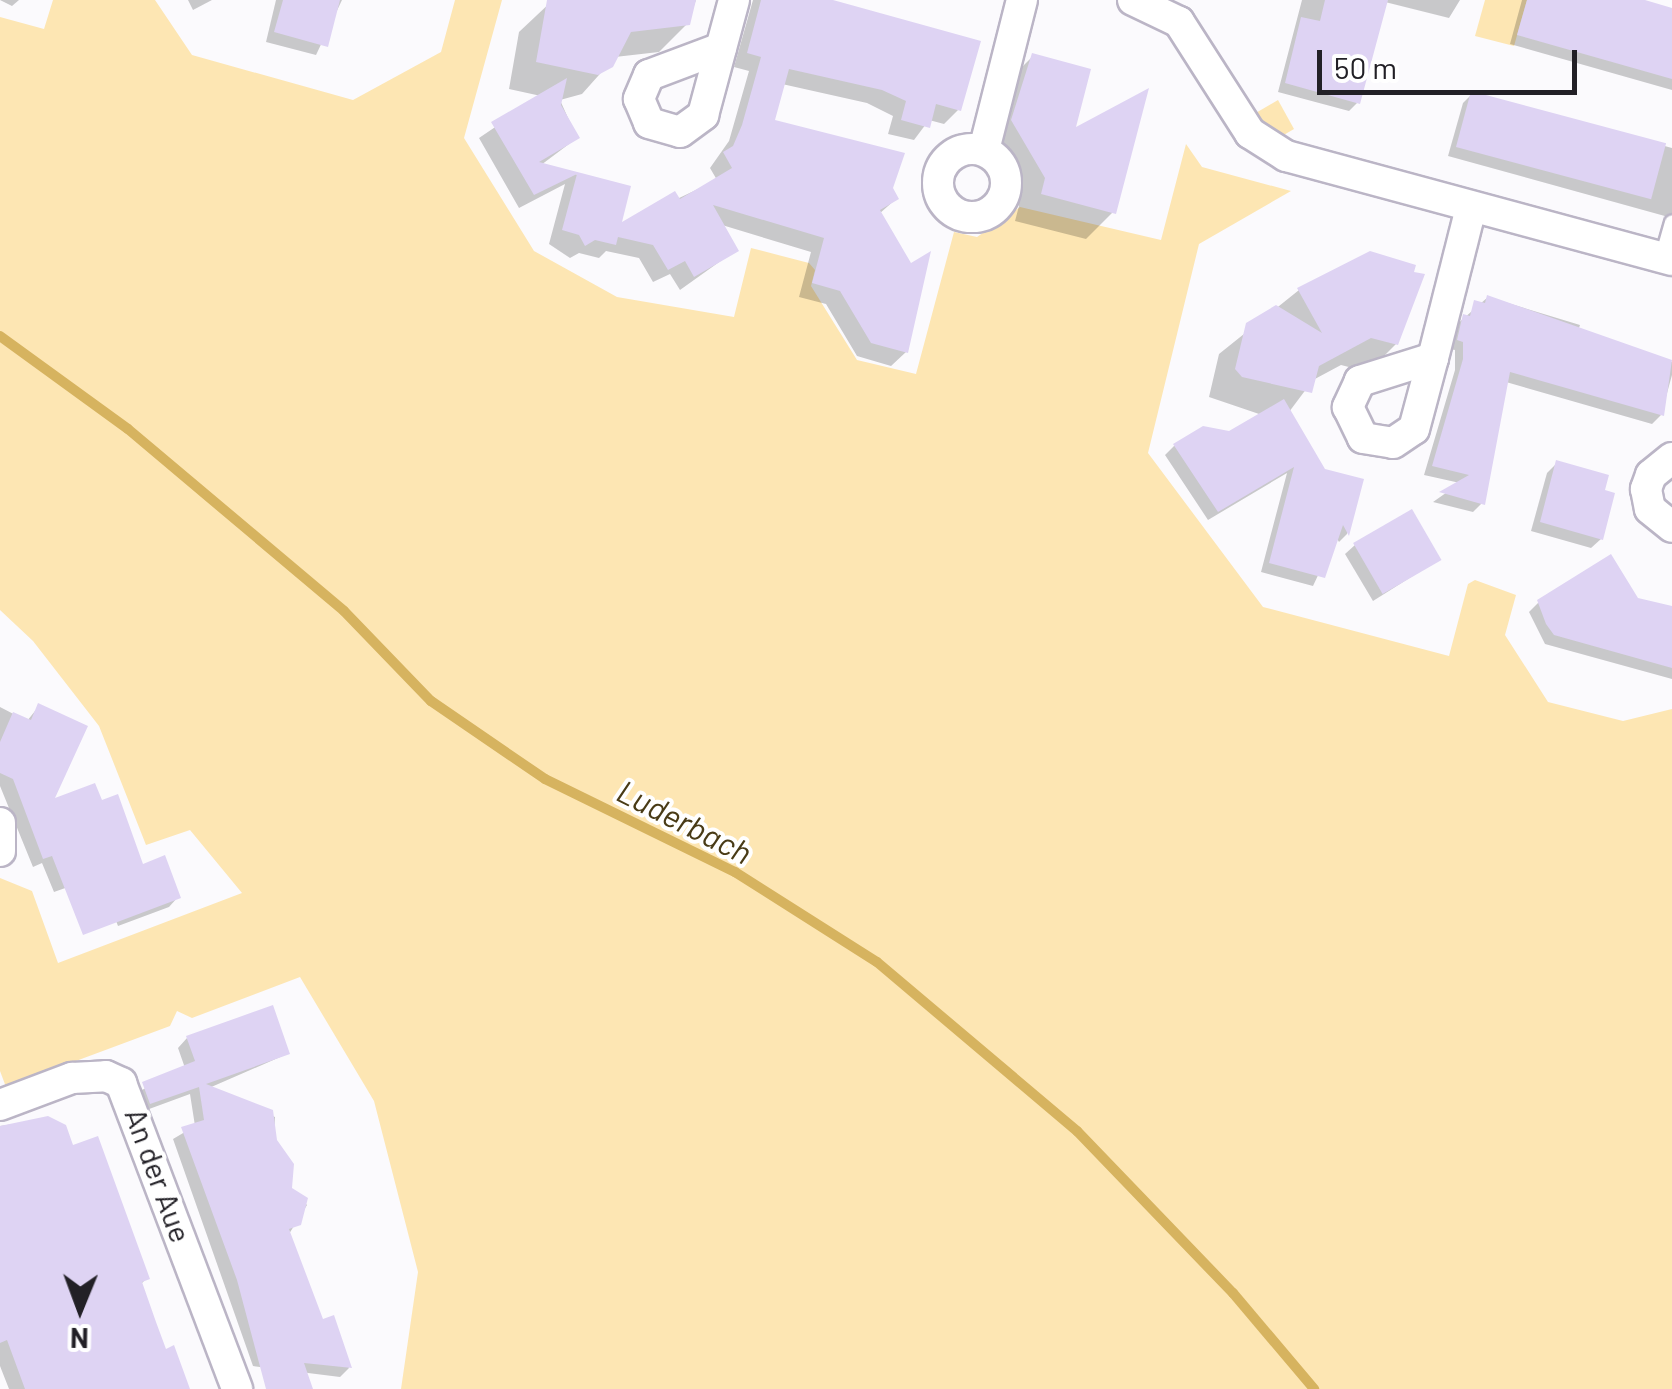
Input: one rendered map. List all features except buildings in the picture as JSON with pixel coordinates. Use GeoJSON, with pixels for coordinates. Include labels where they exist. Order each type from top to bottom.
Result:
{"type":"FeatureCollection","features":[{"type":"Feature","properties":{"kind":"street"},"geometry":{"type":"LineString","coordinates":[[721,48],[734,0]]}},
{"type":"Feature","properties":{"kind":"street"},"geometry":{"type":"LineString","coordinates":[[984,150],[1022,0]]}},
{"type":"Feature","properties":{"kind":"street"},"geometry":{"type":"LineString","coordinates":[[1133,0],[1179,22],[1250,132],[1274,150],[1471,208],[1667,258]]}},
{"type":"Feature","properties":{"kind":"street"},"geometry":{"type":"LineString","coordinates":[[1432,358],[1471,208]]}},
{"type":"Feature","properties":{"kind":"street"},"geometry":{"type":"LineString","coordinates":[[1672,458],[1651,474],[1646,490],[1650,509],[1672,527]]}},
{"type":"Feature","properties":{"kind":"street"},"geometry":{"type":"LineString","coordinates":[[0,823],[0,850]]}},
{"type":"Feature","properties":{"kind":"street","name":"An der Aue"},"geometry":{"type":"LineString","coordinates":[[0,1106],[72,1078],[121,1083],[237,1389]]}},
{"type":"Feature","properties":{"kind":"lane"},"geometry":{"type":"LineString","coordinates":[[1667,258],[1672,222]]}},
{"type":"Feature","properties":{"kind":"shaded area"},"geometry":{"type":"Polygon","coordinates":[[[53,0],[155,0],[192,55],[353,100],[441,52],[455,0],[502,0],[464,138],[534,251],[617,297],[734,317],[751,248],[809,263],[815,270],[811,286],[857,360],[916,374],[954,232],[977,237],[1020,207],[1161,240],[1186,144],[1202,167],[1291,191],[1199,244],[1148,453],[1263,607],[1449,656],[1468,584],[1475,580],[1516,595],[1505,635],[1548,702],[1623,721],[1672,709],[1672,1389],[401,1389],[418,1272],[374,1101],[300,977],[192,1018],[177,1011],[170,1026],[6,1087],[0,1071],[0,878],[32,891],[58,963],[242,893],[190,830],[146,845],[99,726],[33,641],[0,610],[0,17],[44,29],[53,0]]]}},
{"type":"Feature","properties":{"kind":"shaded area"},"geometry":{"type":"Polygon","coordinates":[[[1485,0],[1527,0],[1514,46],[1475,36],[1485,0]]]}},
{"type":"Feature","properties":{"kind":"shaded area"},"geometry":{"type":"Polygon","coordinates":[[[1278,100],[1294,129],[1282,136],[1254,114],[1278,100]]]}},
{"type":"Feature","properties":{"kind":"waterway","name":"Luderbach"},"geometry":{"type":"LineString","coordinates":[[0,336],[128,429],[344,611],[431,701],[545,779],[735,872],[877,962],[1077,1131],[1233,1293],[1314,1389]]}}]}
